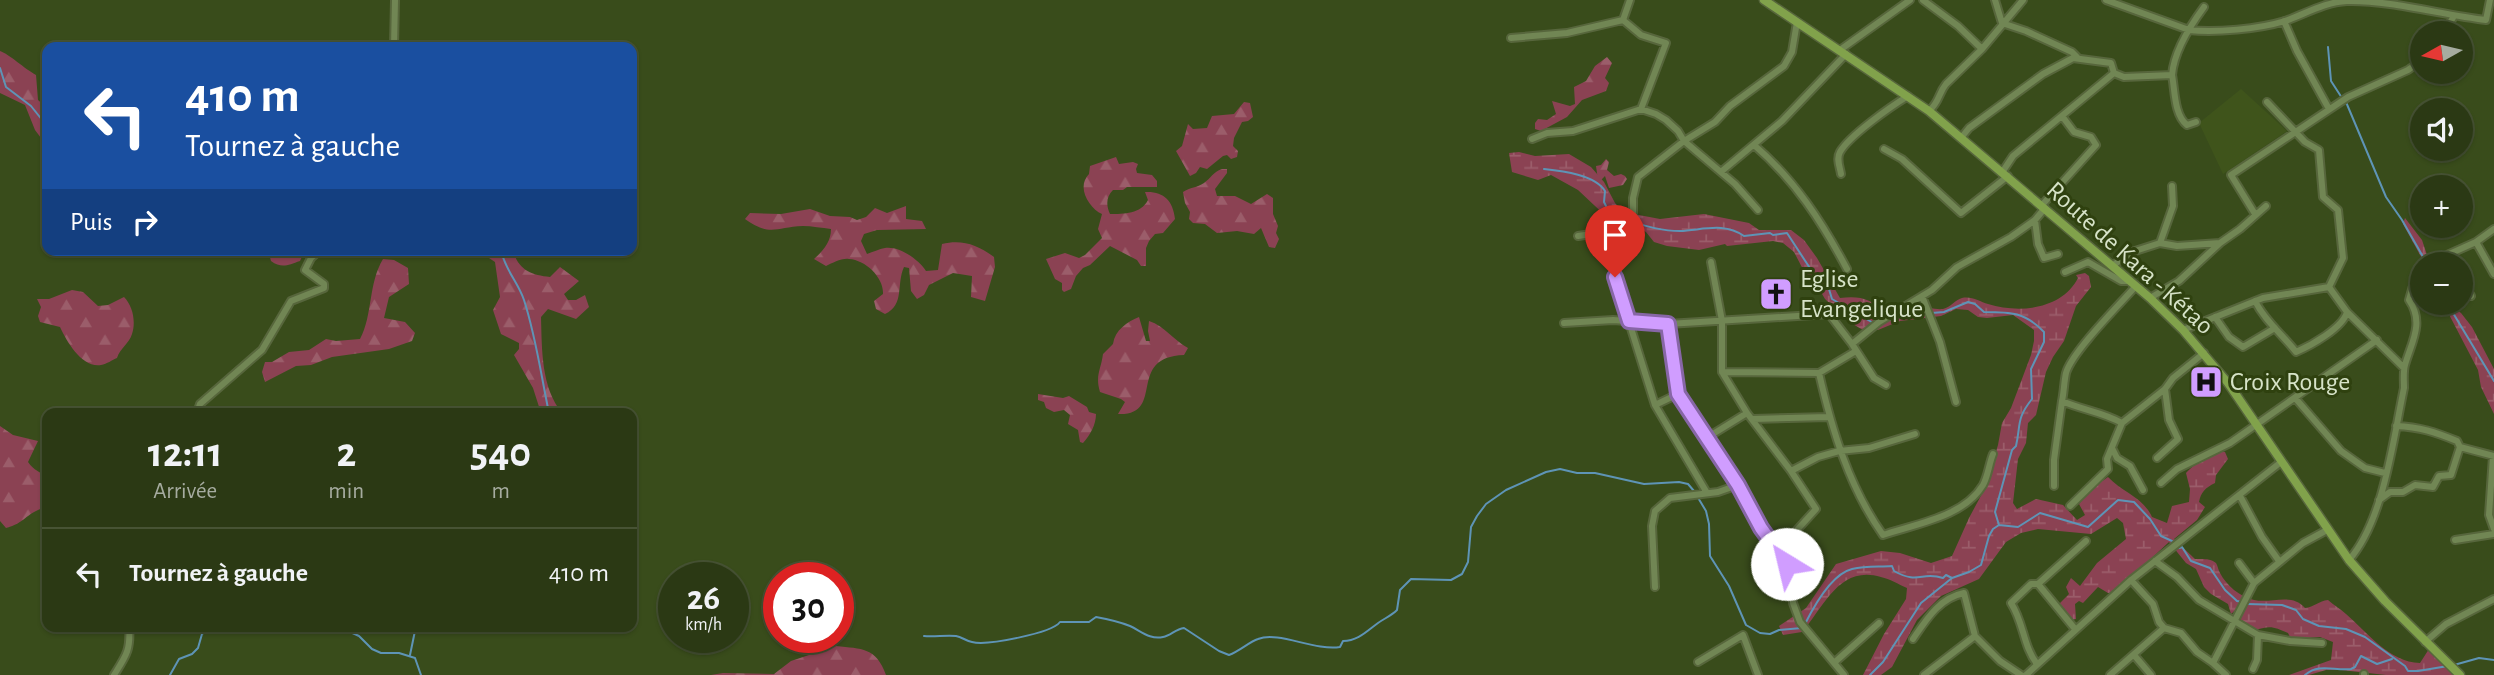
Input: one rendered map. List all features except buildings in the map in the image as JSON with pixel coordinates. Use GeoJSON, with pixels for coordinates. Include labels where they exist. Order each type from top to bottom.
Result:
{"type":"FeatureCollection","features":[{"type":"Feature","properties":{"kind":"main road","name":"Route de Kara - Kétao"},"geometry":{"type":"LineString","coordinates":[[1764,0],[1929,111],[2150,298],[2183,330],[2204,353],[2257,424],[2349,560],[2425,642],[2460,675]]}},
{"type":"Feature","properties":{"kind":"street"},"geometry":{"type":"LineString","coordinates":[[394,42],[395,0]]}},
{"type":"Feature","properties":{"kind":"street"},"geometry":{"type":"LineString","coordinates":[[1623,20],[1630,0]]}},
{"type":"Feature","properties":{"kind":"street"},"geometry":{"type":"LineString","coordinates":[[1722,171],[1782,121],[1843,52],[1910,0]]}},
{"type":"Feature","properties":{"kind":"street"},"geometry":{"type":"LineString","coordinates":[[1923,0],[1958,26],[1982,49]]}},
{"type":"Feature","properties":{"kind":"street"},"geometry":{"type":"LineString","coordinates":[[1995,0],[2002,23]]}},
{"type":"Feature","properties":{"kind":"street"},"geometry":{"type":"LineString","coordinates":[[1929,111],[1938,103],[1946,84],[1982,49],[2023,0]]}},
{"type":"Feature","properties":{"kind":"street"},"geometry":{"type":"LineString","coordinates":[[2106,0],[2201,32],[2284,21],[2312,9],[2346,1],[2378,2],[2486,20],[2490,0]]}},
{"type":"Feature","properties":{"kind":"street"},"geometry":{"type":"LineString","coordinates":[[2310,0],[2312,9]]}},
{"type":"Feature","properties":{"kind":"street"},"geometry":{"type":"LineString","coordinates":[[2196,122],[2187,125],[2183,122],[2172,75],[2189,30],[2204,7]]}},
{"type":"Feature","properties":{"kind":"street"},"geometry":{"type":"LineString","coordinates":[[2451,21],[2454,16]]}},
{"type":"Feature","properties":{"kind":"street"},"geometry":{"type":"LineString","coordinates":[[1511,38],[1567,33],[1623,20]]}},
{"type":"Feature","properties":{"kind":"street"},"geometry":{"type":"LineString","coordinates":[[1623,20],[1641,36],[1667,43],[1641,109]]}},
{"type":"Feature","properties":{"kind":"street"},"geometry":{"type":"LineString","coordinates":[[2284,21],[2329,109]]}},
{"type":"Feature","properties":{"kind":"street"},"geometry":{"type":"LineString","coordinates":[[1578,236],[1605,232],[1627,223],[1633,213],[1638,177],[1715,122],[1730,106],[1784,66],[1792,52],[1797,22]]}},
{"type":"Feature","properties":{"kind":"street"},"geometry":{"type":"LineString","coordinates":[[2002,23],[2026,31],[2072,52],[2077,57],[2110,63],[2114,73],[2124,77],[2172,75]]}},
{"type":"Feature","properties":{"kind":"street"},"geometry":{"type":"LineString","coordinates":[[1961,138],[1969,128],[2043,74],[2077,57]]}},
{"type":"Feature","properties":{"kind":"street"},"geometry":{"type":"LineString","coordinates":[[2255,214],[2231,174],[2343,100],[2410,69]]}},
{"type":"Feature","properties":{"kind":"street"},"geometry":{"type":"LineString","coordinates":[[1884,149],[1902,159],[1961,213],[2005,174],[2013,156],[2114,73]]}},
{"type":"Feature","properties":{"kind":"street"},"geometry":{"type":"LineString","coordinates":[[1841,174],[1838,159],[1842,150],[1884,110],[1908,96]]}},
{"type":"Feature","properties":{"kind":"street"},"geometry":{"type":"LineString","coordinates":[[2267,102],[2305,142],[2319,150],[2323,197],[2337,210],[2343,258],[2329,287]]}},
{"type":"Feature","properties":{"kind":"street"},"geometry":{"type":"LineString","coordinates":[[1532,139],[1547,133],[1573,131],[1641,109],[1666,120],[1685,141],[1722,171],[1758,210]]}},
{"type":"Feature","properties":{"kind":"street"},"geometry":{"type":"LineString","coordinates":[[1722,372],[1819,373],[1854,347],[1877,324],[1932,290],[1959,266],[1988,251],[2035,220],[2096,145],[2091,137],[2074,132],[2062,116]]}},
{"type":"Feature","properties":{"kind":"street"},"geometry":{"type":"LineString","coordinates":[[1754,145],[1783,171],[1811,206],[1847,270]]}},
{"type":"Feature","properties":{"kind":"street"},"geometry":{"type":"LineString","coordinates":[[2161,243],[2174,206],[2172,186]]}},
{"type":"Feature","properties":{"kind":"street"},"geometry":{"type":"LineString","coordinates":[[2150,298],[2179,281],[2266,206]]}},
{"type":"Feature","properties":{"kind":"street"},"geometry":{"type":"LineString","coordinates":[[2035,220],[2038,244],[2044,258],[2058,254]]}},
{"type":"Feature","properties":{"kind":"street"},"geometry":{"type":"LineString","coordinates":[[2457,252],[2494,229]]}},
{"type":"Feature","properties":{"kind":"street"},"geometry":{"type":"LineString","coordinates":[[2476,242],[2494,274]]}},
{"type":"Feature","properties":{"kind":"street"},"geometry":{"type":"LineString","coordinates":[[2112,266],[2132,252],[2161,243],[2177,246],[2220,243]]}},
{"type":"Feature","properties":{"kind":"street"},"geometry":{"type":"LineString","coordinates":[[199,408],[262,350],[292,301],[324,288],[324,284],[305,270],[314,256]]}},
{"type":"Feature","properties":{"kind":"street"},"geometry":{"type":"LineString","coordinates":[[1711,262],[1722,321],[1722,372],[1747,413],[1816,509],[1778,551]]}},
{"type":"Feature","properties":{"kind":"street"},"geometry":{"type":"LineString","coordinates":[[2054,486],[2054,460],[2066,373],[2132,284],[2121,281],[2088,262],[2066,272]]}},
{"type":"Feature","properties":{"kind":"street"},"geometry":{"type":"LineString","coordinates":[[1615,277],[1655,405],[1707,493]]}},
{"type":"Feature","properties":{"kind":"street"},"geometry":{"type":"LineString","coordinates":[[2183,330],[2255,301],[2329,287]]}},
{"type":"Feature","properties":{"kind":"street"},"geometry":{"type":"LineString","coordinates":[[2329,287],[2347,312],[2404,368]]}},
{"type":"Feature","properties":{"kind":"street"},"geometry":{"type":"LineString","coordinates":[[1923,296],[1956,402]]}},
{"type":"Feature","properties":{"kind":"street"},"geometry":{"type":"LineString","coordinates":[[2255,301],[2263,316],[2295,352],[2336,327],[2347,312]]}},
{"type":"Feature","properties":{"kind":"street"},"geometry":{"type":"LineString","coordinates":[[1564,323],[1629,321],[1668,324],[1829,314],[1874,378],[1886,385]]}},
{"type":"Feature","properties":{"kind":"street"},"geometry":{"type":"LineString","coordinates":[[2349,560],[2361,546],[2379,500],[2404,388],[2404,368],[2417,327],[2415,315]]}},
{"type":"Feature","properties":{"kind":"street"},"geometry":{"type":"LineString","coordinates":[[2215,317],[2230,337],[2244,347],[2275,328]]}},
{"type":"Feature","properties":{"kind":"street"},"geometry":{"type":"LineString","coordinates":[[1668,324],[1678,394],[1708,437],[1790,573],[1793,603],[1800,622],[1844,675]]}},
{"type":"Feature","properties":{"kind":"street"},"geometry":{"type":"LineString","coordinates":[[2161,483],[2177,469],[2230,443],[2377,340]]}},
{"type":"Feature","properties":{"kind":"street"},"geometry":{"type":"LineString","coordinates":[[2070,506],[2108,469],[2108,459],[2122,423],[2204,353]]}},
{"type":"Feature","properties":{"kind":"street"},"geometry":{"type":"LineString","coordinates":[[1819,373],[1839,451],[1870,516],[1883,535],[1931,521],[1955,510],[1982,486],[1993,454]]}},
{"type":"Feature","properties":{"kind":"street"},"geometry":{"type":"LineString","coordinates":[[2157,458],[2178,439],[2169,420],[2165,389]]}},
{"type":"Feature","properties":{"kind":"street"},"geometry":{"type":"LineString","coordinates":[[1655,405],[1678,394]]}},
{"type":"Feature","properties":{"kind":"street"},"geometry":{"type":"LineString","coordinates":[[2296,399],[2325,435],[2348,457],[2365,468],[2385,472]]}},
{"type":"Feature","properties":{"kind":"street"},"geometry":{"type":"LineString","coordinates":[[2062,401],[2108,415],[2122,423]]}},
{"type":"Feature","properties":{"kind":"street"},"geometry":{"type":"LineString","coordinates":[[1708,437],[1747,413]]}},
{"type":"Feature","properties":{"kind":"street"},"geometry":{"type":"LineString","coordinates":[[1753,419],[1829,418]]}},
{"type":"Feature","properties":{"kind":"street"},"geometry":{"type":"LineString","coordinates":[[2379,500],[2390,492],[2403,492],[2415,485],[2433,487],[2439,476],[2451,475],[2460,447],[2457,440],[2430,430],[2396,426]]}},
{"type":"Feature","properties":{"kind":"street"},"geometry":{"type":"LineString","coordinates":[[1791,471],[1818,457],[1839,451],[1870,448],[1915,434]]}},
{"type":"Feature","properties":{"kind":"street"},"geometry":{"type":"LineString","coordinates":[[2455,540],[2494,531],[2489,515],[2493,456],[2460,447]]}},
{"type":"Feature","properties":{"kind":"street"},"geometry":{"type":"LineString","coordinates":[[2112,448],[2117,458],[2130,466],[2143,490]]}},
{"type":"Feature","properties":{"kind":"street"},"geometry":{"type":"LineString","coordinates":[[1913,639],[1936,608],[1944,601],[1964,593],[1975,636],[2000,661],[2024,675],[2131,580],[2281,462]]}},
{"type":"Feature","properties":{"kind":"street"},"geometry":{"type":"LineString","coordinates":[[1655,587],[1652,526],[1655,511],[1670,498],[1718,492],[1738,485]]}},
{"type":"Feature","properties":{"kind":"street"},"geometry":{"type":"LineString","coordinates":[[2240,496],[2262,537],[2279,561]]}},
{"type":"Feature","properties":{"kind":"street"},"geometry":{"type":"LineString","coordinates":[[2213,663],[2254,583],[2279,561],[2327,530]]}},
{"type":"Feature","properties":{"kind":"street"},"geometry":{"type":"LineString","coordinates":[[2037,664],[2028,653],[2022,625],[2011,603],[2031,584],[2038,584],[2086,541]]}},
{"type":"Feature","properties":{"kind":"street"},"geometry":{"type":"LineString","coordinates":[[2155,561],[2199,600],[2258,635],[2322,643]]}},
{"type":"Feature","properties":{"kind":"street"},"geometry":{"type":"LineString","coordinates":[[2239,563],[2254,583]]}},
{"type":"Feature","properties":{"kind":"street"},"geometry":{"type":"LineString","coordinates":[[2131,580],[2153,604],[2164,628],[2181,633],[2197,652],[2225,675]]}},
{"type":"Feature","properties":{"kind":"street"},"geometry":{"type":"LineString","coordinates":[[2038,584],[2075,629]]}},
{"type":"Feature","properties":{"kind":"street"},"geometry":{"type":"LineString","coordinates":[[2425,642],[2446,624],[2494,599]]}},
{"type":"Feature","properties":{"kind":"street"},"geometry":{"type":"LineString","coordinates":[[1835,662],[1879,624]]}},
{"type":"Feature","properties":{"kind":"street"},"geometry":{"type":"LineString","coordinates":[[2109,675],[2164,628]]}},
{"type":"Feature","properties":{"kind":"street"},"geometry":{"type":"LineString","coordinates":[[114,675],[127,655],[131,643],[130,632]]}},
{"type":"Feature","properties":{"kind":"street"},"geometry":{"type":"LineString","coordinates":[[1698,662],[1743,635],[1758,675]]}},
{"type":"Feature","properties":{"kind":"street"},"geometry":{"type":"LineString","coordinates":[[2253,669],[2257,660],[2258,635]]}},
{"type":"Feature","properties":{"kind":"street"},"geometry":{"type":"LineString","coordinates":[[1924,675],[1975,636]]}},
{"type":"Feature","properties":{"kind":"street"},"geometry":{"type":"LineString","coordinates":[[2134,655],[2151,675]]}},
{"type":"Feature","properties":{"kind":"shaded area"},"geometry":{"type":"Polygon","coordinates":[[[2241,89],[2287,131],[2223,174],[2199,123],[2241,89]]]}},
{"type":"Feature","properties":{"kind":"green space"},"geometry":{"type":"Polygon","coordinates":[[[0,51],[36,75],[38,100],[42,104],[42,139],[35,130],[25,105],[0,93],[0,51]]]}},
{"type":"Feature","properties":{"kind":"green space"},"geometry":{"type":"Polygon","coordinates":[[[1607,57],[1612,63],[1605,78],[1609,83],[1606,91],[1582,100],[1567,117],[1541,131],[1535,129],[1538,119],[1547,120],[1556,114],[1552,101],[1570,106],[1575,104],[1574,87],[1586,81],[1595,66],[1607,57]]]}},
{"type":"Feature","properties":{"kind":"green space"},"geometry":{"type":"Polygon","coordinates":[[[1244,102],[1250,103],[1253,117],[1242,122],[1234,138],[1233,146],[1238,151],[1237,157],[1231,159],[1227,155],[1223,156],[1207,169],[1200,167],[1190,176],[1176,151],[1182,146],[1188,124],[1193,129],[1207,128],[1212,116],[1234,114],[1244,102]]]}},
{"type":"Feature","properties":{"kind":"green space"},"geometry":{"type":"Polygon","coordinates":[[[1519,152],[1535,156],[1569,154],[1591,167],[1623,212],[1660,219],[1704,214],[1749,223],[1759,230],[1791,230],[1804,240],[1817,258],[1840,298],[1865,299],[1885,314],[1912,307],[1943,309],[1966,298],[2013,309],[2039,306],[2062,297],[2078,278],[2076,275],[2085,273],[2089,276],[2091,287],[2076,306],[2064,341],[2046,372],[2036,415],[2028,423],[2026,443],[2018,459],[2013,503],[2017,509],[2036,499],[2063,505],[2077,520],[2085,515],[2079,504],[2091,489],[2108,477],[2143,504],[2152,517],[2167,523],[2172,506],[2189,502],[2190,489],[2186,473],[2209,455],[2225,452],[2228,459],[2216,475],[2215,483],[2201,496],[2199,502],[2205,507],[2197,520],[2174,539],[2195,559],[2214,561],[2226,582],[2244,596],[2261,601],[2287,599],[2300,603],[2305,608],[2328,600],[2398,658],[2420,663],[2429,649],[2455,675],[2386,675],[2326,670],[2309,675],[2289,675],[2331,660],[2333,642],[2320,637],[2291,639],[2288,633],[2272,627],[2256,630],[2240,619],[2244,608],[2239,607],[2231,614],[2228,604],[2204,587],[2196,569],[2186,563],[2169,542],[2115,592],[2108,593],[2098,587],[2083,603],[2079,601],[2075,604],[2076,619],[2070,620],[2058,605],[2069,594],[2066,587],[2071,578],[2080,586],[2097,563],[2126,539],[2123,523],[2117,518],[2091,534],[2038,529],[2021,533],[2006,542],[1979,579],[1941,596],[1917,620],[1892,667],[1881,675],[1863,675],[1906,599],[1907,588],[1891,580],[1866,575],[1844,582],[1834,590],[1802,632],[1783,635],[1779,626],[1806,608],[1836,564],[1881,551],[1900,553],[1931,563],[1952,556],[1984,490],[2002,423],[2011,408],[2031,355],[2034,330],[2013,315],[1987,318],[1978,317],[1968,310],[1956,309],[1941,316],[1900,321],[1878,330],[1863,330],[1851,323],[1825,299],[1818,287],[1808,279],[1794,252],[1783,243],[1773,241],[1727,246],[1725,244],[1699,250],[1654,242],[1646,232],[1633,224],[1611,221],[1578,190],[1551,175],[1538,180],[1512,172],[1509,153],[1519,152]]]}},
{"type":"Feature","properties":{"kind":"green space"},"geometry":{"type":"Polygon","coordinates":[[[1116,157],[1119,164],[1138,164],[1137,173],[1152,175],[1157,181],[1157,187],[1113,190],[1107,201],[1110,214],[1137,211],[1148,200],[1145,192],[1151,192],[1166,198],[1175,219],[1163,233],[1155,234],[1149,241],[1146,248],[1146,266],[1141,266],[1137,260],[1110,246],[1083,268],[1076,276],[1071,289],[1064,292],[1062,283],[1055,279],[1046,259],[1065,253],[1079,258],[1102,238],[1098,229],[1102,214],[1086,197],[1085,179],[1090,166],[1116,157]]]}},
{"type":"Feature","properties":{"kind":"green space"},"geometry":{"type":"Polygon","coordinates":[[[1606,159],[1609,162],[1607,170],[1614,176],[1621,174],[1627,179],[1623,185],[1609,188],[1605,176],[1598,180],[1596,166],[1606,159]]]}},
{"type":"Feature","properties":{"kind":"green space"},"geometry":{"type":"Polygon","coordinates":[[[1222,169],[1227,169],[1227,173],[1215,189],[1217,196],[1235,196],[1251,204],[1267,194],[1273,198],[1273,214],[1279,239],[1275,248],[1269,247],[1261,228],[1254,234],[1237,231],[1217,233],[1205,224],[1193,223],[1189,219],[1190,212],[1183,192],[1201,185],[1222,169]]]}},
{"type":"Feature","properties":{"kind":"green space"},"geometry":{"type":"Polygon","coordinates":[[[906,206],[906,219],[922,221],[926,229],[877,230],[864,234],[861,241],[867,254],[885,248],[897,249],[914,258],[926,271],[938,270],[942,244],[956,242],[976,246],[994,257],[995,267],[985,301],[971,297],[972,276],[953,273],[929,285],[924,295],[917,299],[911,291],[909,268],[904,267],[898,300],[885,314],[876,309],[874,301],[883,294],[883,288],[877,276],[867,266],[846,259],[826,266],[814,259],[826,246],[831,229],[803,226],[773,230],[761,228],[745,219],[750,213],[781,214],[810,209],[830,216],[857,220],[866,217],[875,208],[887,213],[906,206]]]}},
{"type":"Feature","properties":{"kind":"green space"},"geometry":{"type":"Polygon","coordinates":[[[2405,218],[2410,224],[2410,237],[2403,224],[2405,218]]]}},
{"type":"Feature","properties":{"kind":"green space"},"geometry":{"type":"Polygon","coordinates":[[[2411,238],[2422,240],[2426,252],[2418,252],[2411,238]]]}},
{"type":"Feature","properties":{"kind":"green space"},"geometry":{"type":"Polygon","coordinates":[[[270,256],[302,256],[300,261],[282,266],[271,261],[270,256]]]}},
{"type":"Feature","properties":{"kind":"green space"},"geometry":{"type":"Polygon","coordinates":[[[486,256],[515,256],[522,267],[531,273],[550,277],[560,267],[579,281],[564,294],[568,300],[576,300],[585,295],[589,307],[576,319],[548,309],[541,317],[546,380],[558,408],[539,408],[533,388],[514,355],[519,349],[519,343],[501,334],[493,310],[500,297],[495,262],[486,256]]]}},
{"type":"Feature","properties":{"kind":"green space"},"geometry":{"type":"Polygon","coordinates":[[[383,259],[394,260],[408,268],[409,284],[389,297],[384,318],[405,322],[415,333],[412,341],[389,349],[332,357],[311,365],[296,366],[265,382],[262,372],[265,362],[272,362],[289,352],[309,350],[326,339],[360,339],[367,320],[375,279],[383,259]]]}},
{"type":"Feature","properties":{"kind":"green space"},"geometry":{"type":"Polygon","coordinates":[[[72,290],[83,292],[98,306],[108,305],[124,297],[130,305],[133,329],[131,337],[117,358],[94,365],[82,358],[71,346],[60,327],[40,322],[38,316],[41,307],[37,299],[49,299],[72,290]]]}},
{"type":"Feature","properties":{"kind":"green space"},"geometry":{"type":"Polygon","coordinates":[[[2449,315],[2463,315],[2472,327],[2494,369],[2494,414],[2481,387],[2478,370],[2449,315]]]}},
{"type":"Feature","properties":{"kind":"green space"},"geometry":{"type":"Polygon","coordinates":[[[1139,317],[1146,341],[1150,341],[1149,321],[1160,326],[1188,348],[1184,355],[1166,358],[1156,365],[1150,375],[1141,406],[1132,412],[1118,414],[1125,402],[1100,392],[1098,381],[1103,354],[1113,344],[1119,331],[1139,317]]]}},
{"type":"Feature","properties":{"kind":"green space"},"geometry":{"type":"Polygon","coordinates":[[[1038,394],[1063,398],[1069,396],[1087,407],[1089,412],[1096,414],[1092,430],[1083,443],[1080,442],[1078,430],[1068,424],[1070,415],[1064,410],[1054,412],[1046,408],[1044,402],[1038,400],[1038,394]]]}},
{"type":"Feature","properties":{"kind":"green space"},"geometry":{"type":"Polygon","coordinates":[[[0,426],[13,435],[38,441],[28,462],[42,474],[42,509],[6,528],[0,521],[0,426]]]}},
{"type":"Feature","properties":{"kind":"green space"},"geometry":{"type":"Polygon","coordinates":[[[854,648],[861,649],[878,659],[886,675],[711,675],[774,674],[791,661],[815,653],[854,653],[854,648]]]}},
{"type":"Feature","properties":{"kind":"waterway"},"geometry":{"type":"LineString","coordinates":[[2328,47],[2331,81],[2342,98]]}},
{"type":"Feature","properties":{"kind":"waterway"},"geometry":{"type":"LineString","coordinates":[[0,68],[6,87],[31,106],[42,120]]}},
{"type":"Feature","properties":{"kind":"waterway"},"geometry":{"type":"LineString","coordinates":[[2346,102],[2386,197],[2420,252]]}},
{"type":"Feature","properties":{"kind":"waterway"},"geometry":{"type":"LineString","coordinates":[[1544,169],[1578,175],[1594,181],[1605,191],[1604,202],[1609,212],[1626,218]]}},
{"type":"Feature","properties":{"kind":"waterway"},"geometry":{"type":"LineString","coordinates":[[1631,220],[1648,227],[1674,231],[1721,228],[1744,236],[1787,233],[1817,279],[1822,279],[1828,286],[1832,299],[1875,324]]}},
{"type":"Feature","properties":{"kind":"waterway"},"geometry":{"type":"LineString","coordinates":[[503,256],[528,314],[548,408]]}},
{"type":"Feature","properties":{"kind":"waterway"},"geometry":{"type":"LineString","coordinates":[[1889,320],[1907,315],[1944,312],[1968,302],[1984,312],[2010,313],[2024,317],[2044,332],[2044,342],[2031,369],[2032,399],[2021,417],[2016,446],[2012,450],[1995,512],[1999,525]]}},
{"type":"Feature","properties":{"kind":"waterway"},"geometry":{"type":"LineString","coordinates":[[2454,315],[2494,381]]}},
{"type":"Feature","properties":{"kind":"waterway"},"geometry":{"type":"LineString","coordinates":[[924,636],[956,636],[972,642],[991,642],[1033,634],[1060,622],[1089,622],[1096,617],[1158,638],[1184,628],[1229,655],[1255,640],[1266,637],[1340,647],[1343,641],[1362,635],[1397,610],[1400,590],[1411,579],[1451,580],[1462,574],[1468,562],[1471,527],[1486,504],[1506,490],[1546,472],[1560,469],[1595,473],[1644,484],[1679,482],[1688,484],[1694,491]]}},
{"type":"Feature","properties":{"kind":"waterway"},"geometry":{"type":"LineString","coordinates":[[1697,496],[1706,511],[1709,524],[1710,556],[1729,586],[1746,625],[1760,633],[1770,634],[1779,630],[1802,628]]}},
{"type":"Feature","properties":{"kind":"waterway"},"geometry":{"type":"LineString","coordinates":[[1870,675],[1883,662],[1921,603],[1952,578],[1981,565],[1993,529],[1999,525],[2018,527],[2040,513],[2088,527],[2118,500],[2134,502],[2161,536],[2179,548],[2182,547],[2191,561],[2210,568],[2225,590],[2242,602]]}},
{"type":"Feature","properties":{"kind":"waterway"},"geometry":{"type":"LineString","coordinates":[[1805,624],[1831,584],[1837,577],[1852,569],[1892,566],[1894,571],[1909,577],[1943,578],[1946,575],[1952,578]]}},
{"type":"Feature","properties":{"kind":"waterway"},"geometry":{"type":"LineString","coordinates":[[2247,604],[2282,605],[2296,610],[2303,619],[2319,626],[2346,629],[2365,637],[2408,671],[2448,666]]}},
{"type":"Feature","properties":{"kind":"waterway"},"geometry":{"type":"LineString","coordinates":[[170,675],[179,659],[192,654],[198,648],[202,634],[205,632]]}},
{"type":"Feature","properties":{"kind":"waterway"},"geometry":{"type":"LineString","coordinates":[[350,632],[381,653],[399,653],[415,658],[421,675]]}},
{"type":"Feature","properties":{"kind":"waterway"},"geometry":{"type":"LineString","coordinates":[[410,655],[415,632]]}},
{"type":"Feature","properties":{"kind":"waterway"},"geometry":{"type":"LineString","coordinates":[[2305,675],[2321,668],[2351,669],[2361,656],[2377,664],[2392,659]]}},
{"type":"Feature","properties":{"kind":"waterway"},"geometry":{"type":"LineString","coordinates":[[2454,665],[2479,658],[2494,660]]}},
{"type":"Feature","properties":{"kind":"place","name":"Eglise Evangelique"},"geometry":{"type":"Point","coordinates":[1776,294]}},
{"type":"Feature","properties":{"kind":"place","name":"Croix Rouge"},"geometry":{"type":"Point","coordinates":[2206,382]}},
{"type":"Feature","properties":{"kind":"route"},"geometry":{"type":"LineString","coordinates":[[1615,277],[1629,321],[1668,324],[1678,394],[1756,514],[1761,528],[1787,564]]}}]}
